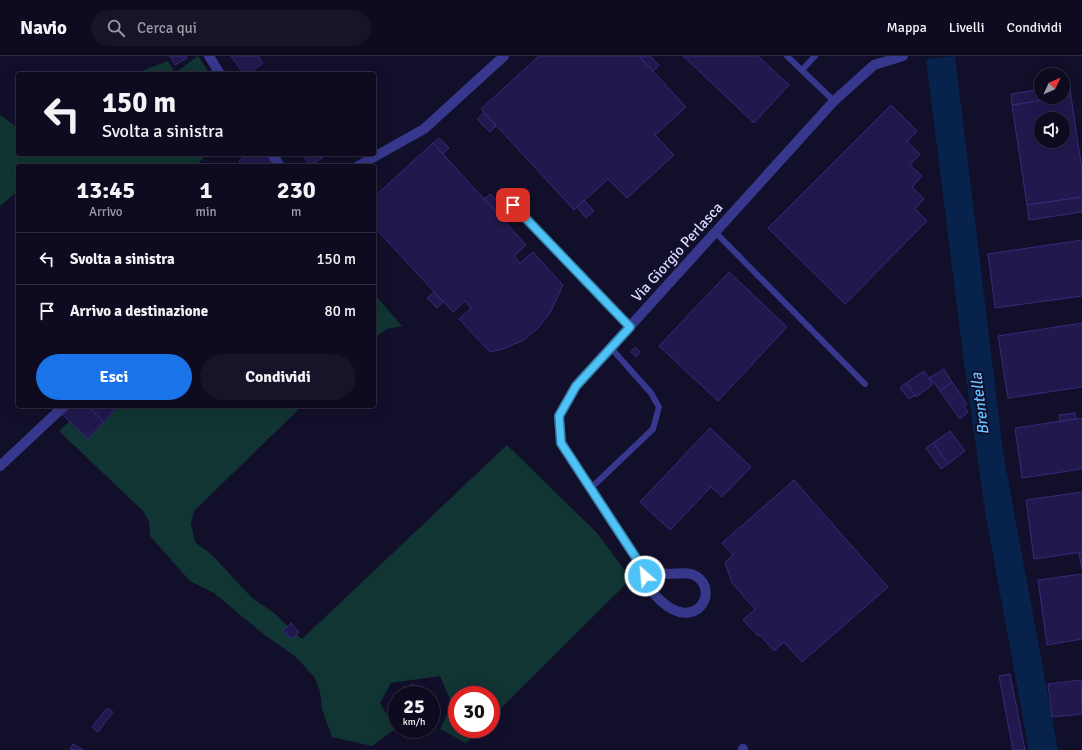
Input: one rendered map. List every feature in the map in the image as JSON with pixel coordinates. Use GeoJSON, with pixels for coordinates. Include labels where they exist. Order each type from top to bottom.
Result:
{"type":"FeatureCollection","features":[{"type":"Feature","properties":{"kind":"street"},"geometry":{"type":"LineString","coordinates":[[208,56],[219,72]]}},
{"type":"Feature","properties":{"kind":"street"},"geometry":{"type":"LineString","coordinates":[[376,156],[424,129],[504,56]]}},
{"type":"Feature","properties":{"kind":"street","name":"Via Giorgio Perlasca"},"geometry":{"type":"LineString","coordinates":[[640,564],[669,574],[689,573],[695,575],[700,579],[706,590],[704,602],[696,611],[690,613],[678,612],[660,601],[650,588],[640,564],[561,443],[559,416],[576,386],[834,101],[874,65],[903,56]]}},
{"type":"Feature","properties":{"kind":"street"},"geometry":{"type":"LineString","coordinates":[[362,164],[376,156]]}},
{"type":"Feature","properties":{"kind":"street"},"geometry":{"type":"LineString","coordinates":[[0,466],[62,408]]}},
{"type":"Feature","properties":{"kind":"lane"},"geometry":{"type":"LineString","coordinates":[[787,56],[834,101]]}},
{"type":"Feature","properties":{"kind":"lane"},"geometry":{"type":"LineString","coordinates":[[802,70],[815,56]]}},
{"type":"Feature","properties":{"kind":"lane"},"geometry":{"type":"LineString","coordinates":[[513,205],[630,327]]}},
{"type":"Feature","properties":{"kind":"lane"},"geometry":{"type":"LineString","coordinates":[[716,232],[865,384]]}},
{"type":"Feature","properties":{"kind":"lane"},"geometry":{"type":"LineString","coordinates":[[591,488],[653,429],[659,407],[651,393],[611,348]]}},
{"type":"Feature","properties":{"kind":"green space"},"geometry":{"type":"Polygon","coordinates":[[[198,56],[209,72],[176,72],[198,56]]]}},
{"type":"Feature","properties":{"kind":"green space"},"geometry":{"type":"Polygon","coordinates":[[[168,61],[174,72],[141,72],[144,70],[168,61]]]}},
{"type":"Feature","properties":{"kind":"green space"},"geometry":{"type":"Polygon","coordinates":[[[0,115],[16,127],[16,156],[206,156],[197,164],[16,164],[16,193],[0,206],[0,115]]]}},
{"type":"Feature","properties":{"kind":"green space"},"geometry":{"type":"Polygon","coordinates":[[[376,296],[402,326],[387,329],[376,337],[376,296]]]}},
{"type":"Feature","properties":{"kind":"green space"},"geometry":{"type":"Polygon","coordinates":[[[84,408],[300,408],[194,511],[191,523],[195,542],[212,555],[252,598],[274,613],[302,639],[507,445],[597,533],[631,579],[500,709],[500,686],[448,686],[448,695],[440,676],[391,683],[380,703],[388,717],[388,734],[372,746],[332,737],[322,709],[320,692],[315,678],[296,657],[262,633],[214,593],[190,581],[150,536],[149,522],[144,512],[59,431],[84,408]]]}},
{"type":"Feature","properties":{"kind":"green space"},"geometry":{"type":"Polygon","coordinates":[[[448,712],[448,733],[440,729],[448,712]]]}},
{"type":"Feature","properties":{"kind":"green space"},"geometry":{"type":"Polygon","coordinates":[[[457,738],[471,738],[466,743],[457,738]]]}},
{"type":"Feature","properties":{"kind":"water","name":"Brentella"},"geometry":{"type":"Polygon","coordinates":[[[955,56],[1003,452],[1058,750],[1029,750],[986,517],[964,362],[926,59],[955,56]]]}},
{"type":"Feature","properties":{"kind":"building"},"geometry":{"type":"Polygon","coordinates":[[[170,56],[186,56],[187,58],[175,65],[170,56]]]}},
{"type":"Feature","properties":{"kind":"building"},"geometry":{"type":"Polygon","coordinates":[[[231,56],[258,56],[263,63],[252,72],[243,72],[231,56]]]}},
{"type":"Feature","properties":{"kind":"building"},"geometry":{"type":"Polygon","coordinates":[[[539,56],[639,56],[686,107],[655,135],[674,155],[627,198],[608,179],[574,210],[481,109],[539,56]]]}},
{"type":"Feature","properties":{"kind":"building"},"geometry":{"type":"Polygon","coordinates":[[[639,56],[650,56],[659,65],[653,71],[639,56]]]}},
{"type":"Feature","properties":{"kind":"building"},"geometry":{"type":"Polygon","coordinates":[[[683,56],[758,56],[789,85],[754,123],[683,56]]]}},
{"type":"Feature","properties":{"kind":"building"},"geometry":{"type":"Polygon","coordinates":[[[1034,90],[1034,102],[1012,105],[1011,94],[1034,90]]]}},
{"type":"Feature","properties":{"kind":"building"},"geometry":{"type":"Polygon","coordinates":[[[1071,96],[1082,170],[1082,197],[1027,205],[1012,105],[1034,102],[1034,104],[1070,104],[1071,96]]]}},
{"type":"Feature","properties":{"kind":"building"},"geometry":{"type":"Polygon","coordinates":[[[891,105],[917,131],[907,142],[920,154],[910,165],[922,176],[912,187],[924,199],[915,209],[927,221],[845,304],[768,228],[891,105]]]}},
{"type":"Feature","properties":{"kind":"building"},"geometry":{"type":"Polygon","coordinates":[[[484,113],[496,126],[490,132],[477,119],[484,113]]]}},
{"type":"Feature","properties":{"kind":"building"},"geometry":{"type":"Polygon","coordinates":[[[439,138],[449,148],[443,154],[433,143],[439,138]]]}},
{"type":"Feature","properties":{"kind":"building"},"geometry":{"type":"Polygon","coordinates":[[[433,143],[526,245],[514,256],[520,263],[533,252],[563,285],[550,313],[538,328],[524,340],[503,349],[490,352],[459,319],[471,308],[465,301],[453,312],[376,229],[376,195],[433,143]]]}},
{"type":"Feature","properties":{"kind":"building"},"geometry":{"type":"Polygon","coordinates":[[[246,156],[267,156],[271,161],[267,164],[241,164],[239,161],[246,156]]]}},
{"type":"Feature","properties":{"kind":"building"},"geometry":{"type":"Polygon","coordinates":[[[304,156],[325,156],[313,164],[309,164],[304,156]]]}},
{"type":"Feature","properties":{"kind":"building"},"geometry":{"type":"Polygon","coordinates":[[[491,194],[503,207],[497,213],[484,199],[491,194]]]}},
{"type":"Feature","properties":{"kind":"building"},"geometry":{"type":"Polygon","coordinates":[[[1082,197],[1082,212],[1029,220],[1027,205],[1082,197]]]}},
{"type":"Feature","properties":{"kind":"building"},"geometry":{"type":"Polygon","coordinates":[[[584,200],[594,211],[586,218],[577,207],[584,200]]]}},
{"type":"Feature","properties":{"kind":"building"},"geometry":{"type":"Polygon","coordinates":[[[1082,240],[1082,296],[995,308],[988,254],[1082,240]]]}},
{"type":"Feature","properties":{"kind":"building"},"geometry":{"type":"Polygon","coordinates":[[[729,272],[787,327],[718,401],[659,346],[729,272]]]}},
{"type":"Feature","properties":{"kind":"building"},"geometry":{"type":"Polygon","coordinates":[[[434,292],[443,302],[437,308],[427,298],[434,292]]]}},
{"type":"Feature","properties":{"kind":"building"},"geometry":{"type":"Polygon","coordinates":[[[1082,323],[1082,387],[1008,398],[998,336],[1082,323]]]}},
{"type":"Feature","properties":{"kind":"building"},"geometry":{"type":"Polygon","coordinates":[[[635,347],[640,352],[636,357],[631,352],[635,347]]]}},
{"type":"Feature","properties":{"kind":"building"},"geometry":{"type":"Polygon","coordinates":[[[944,369],[952,382],[940,391],[934,382],[929,378],[944,369]]]}},
{"type":"Feature","properties":{"kind":"building"},"geometry":{"type":"Polygon","coordinates":[[[924,371],[933,384],[916,397],[906,383],[924,371]]]}},
{"type":"Feature","properties":{"kind":"building"},"geometry":{"type":"Polygon","coordinates":[[[952,382],[967,404],[964,406],[968,412],[960,419],[940,391],[952,382]]]}},
{"type":"Feature","properties":{"kind":"building"},"geometry":{"type":"Polygon","coordinates":[[[906,383],[915,395],[909,399],[900,388],[906,383]]]}},
{"type":"Feature","properties":{"kind":"building"},"geometry":{"type":"Polygon","coordinates":[[[70,408],[89,408],[104,422],[88,439],[63,415],[70,408]]]}},
{"type":"Feature","properties":{"kind":"building"},"geometry":{"type":"Polygon","coordinates":[[[89,408],[117,408],[104,422],[89,408]]]}},
{"type":"Feature","properties":{"kind":"building"},"geometry":{"type":"Polygon","coordinates":[[[1075,413],[1076,419],[1060,422],[1059,415],[1075,413]]]}},
{"type":"Feature","properties":{"kind":"building"},"geometry":{"type":"Polygon","coordinates":[[[1082,418],[1082,469],[1022,478],[1015,428],[1082,418]]]}},
{"type":"Feature","properties":{"kind":"building"},"geometry":{"type":"Polygon","coordinates":[[[710,428],[751,467],[722,497],[711,487],[670,530],[640,502],[710,428]]]}},
{"type":"Feature","properties":{"kind":"building"},"geometry":{"type":"Polygon","coordinates":[[[950,431],[965,451],[948,464],[933,443],[950,431]]]}},
{"type":"Feature","properties":{"kind":"building"},"geometry":{"type":"Polygon","coordinates":[[[933,443],[948,464],[941,469],[926,448],[933,443]]]}},
{"type":"Feature","properties":{"kind":"building"},"geometry":{"type":"Polygon","coordinates":[[[794,480],[888,587],[802,662],[784,642],[774,651],[760,635],[758,636],[743,620],[755,609],[732,583],[725,562],[733,555],[722,543],[794,480]]]}},
{"type":"Feature","properties":{"kind":"building"},"geometry":{"type":"Polygon","coordinates":[[[1082,492],[1082,552],[1034,559],[1026,500],[1082,492]]]}},
{"type":"Feature","properties":{"kind":"building"},"geometry":{"type":"Polygon","coordinates":[[[1082,552],[1082,570],[1079,553],[1082,552]]]}},
{"type":"Feature","properties":{"kind":"building"},"geometry":{"type":"Polygon","coordinates":[[[1082,574],[1082,639],[1047,645],[1038,580],[1082,574]]]}},
{"type":"Feature","properties":{"kind":"building"},"geometry":{"type":"Polygon","coordinates":[[[291,623],[299,632],[292,639],[283,631],[291,623]]]}},
{"type":"Feature","properties":{"kind":"building"},"geometry":{"type":"Polygon","coordinates":[[[1010,674],[1025,750],[1013,750],[999,676],[1010,674]]]}},
{"type":"Feature","properties":{"kind":"building"},"geometry":{"type":"Polygon","coordinates":[[[1081,680],[1082,714],[1052,717],[1048,684],[1081,680]]]}},
{"type":"Feature","properties":{"kind":"building"},"geometry":{"type":"Polygon","coordinates":[[[107,708],[113,712],[98,732],[92,727],[107,708]]]}},
{"type":"Feature","properties":{"kind":"building"},"geometry":{"type":"Polygon","coordinates":[[[73,744],[83,750],[70,750],[73,744]]]}},
{"type":"Feature","properties":{"kind":"route"},"geometry":{"type":"LineString","coordinates":[[513,205],[630,327],[576,386],[559,416],[561,443],[640,564],[645,576]]}}]}
